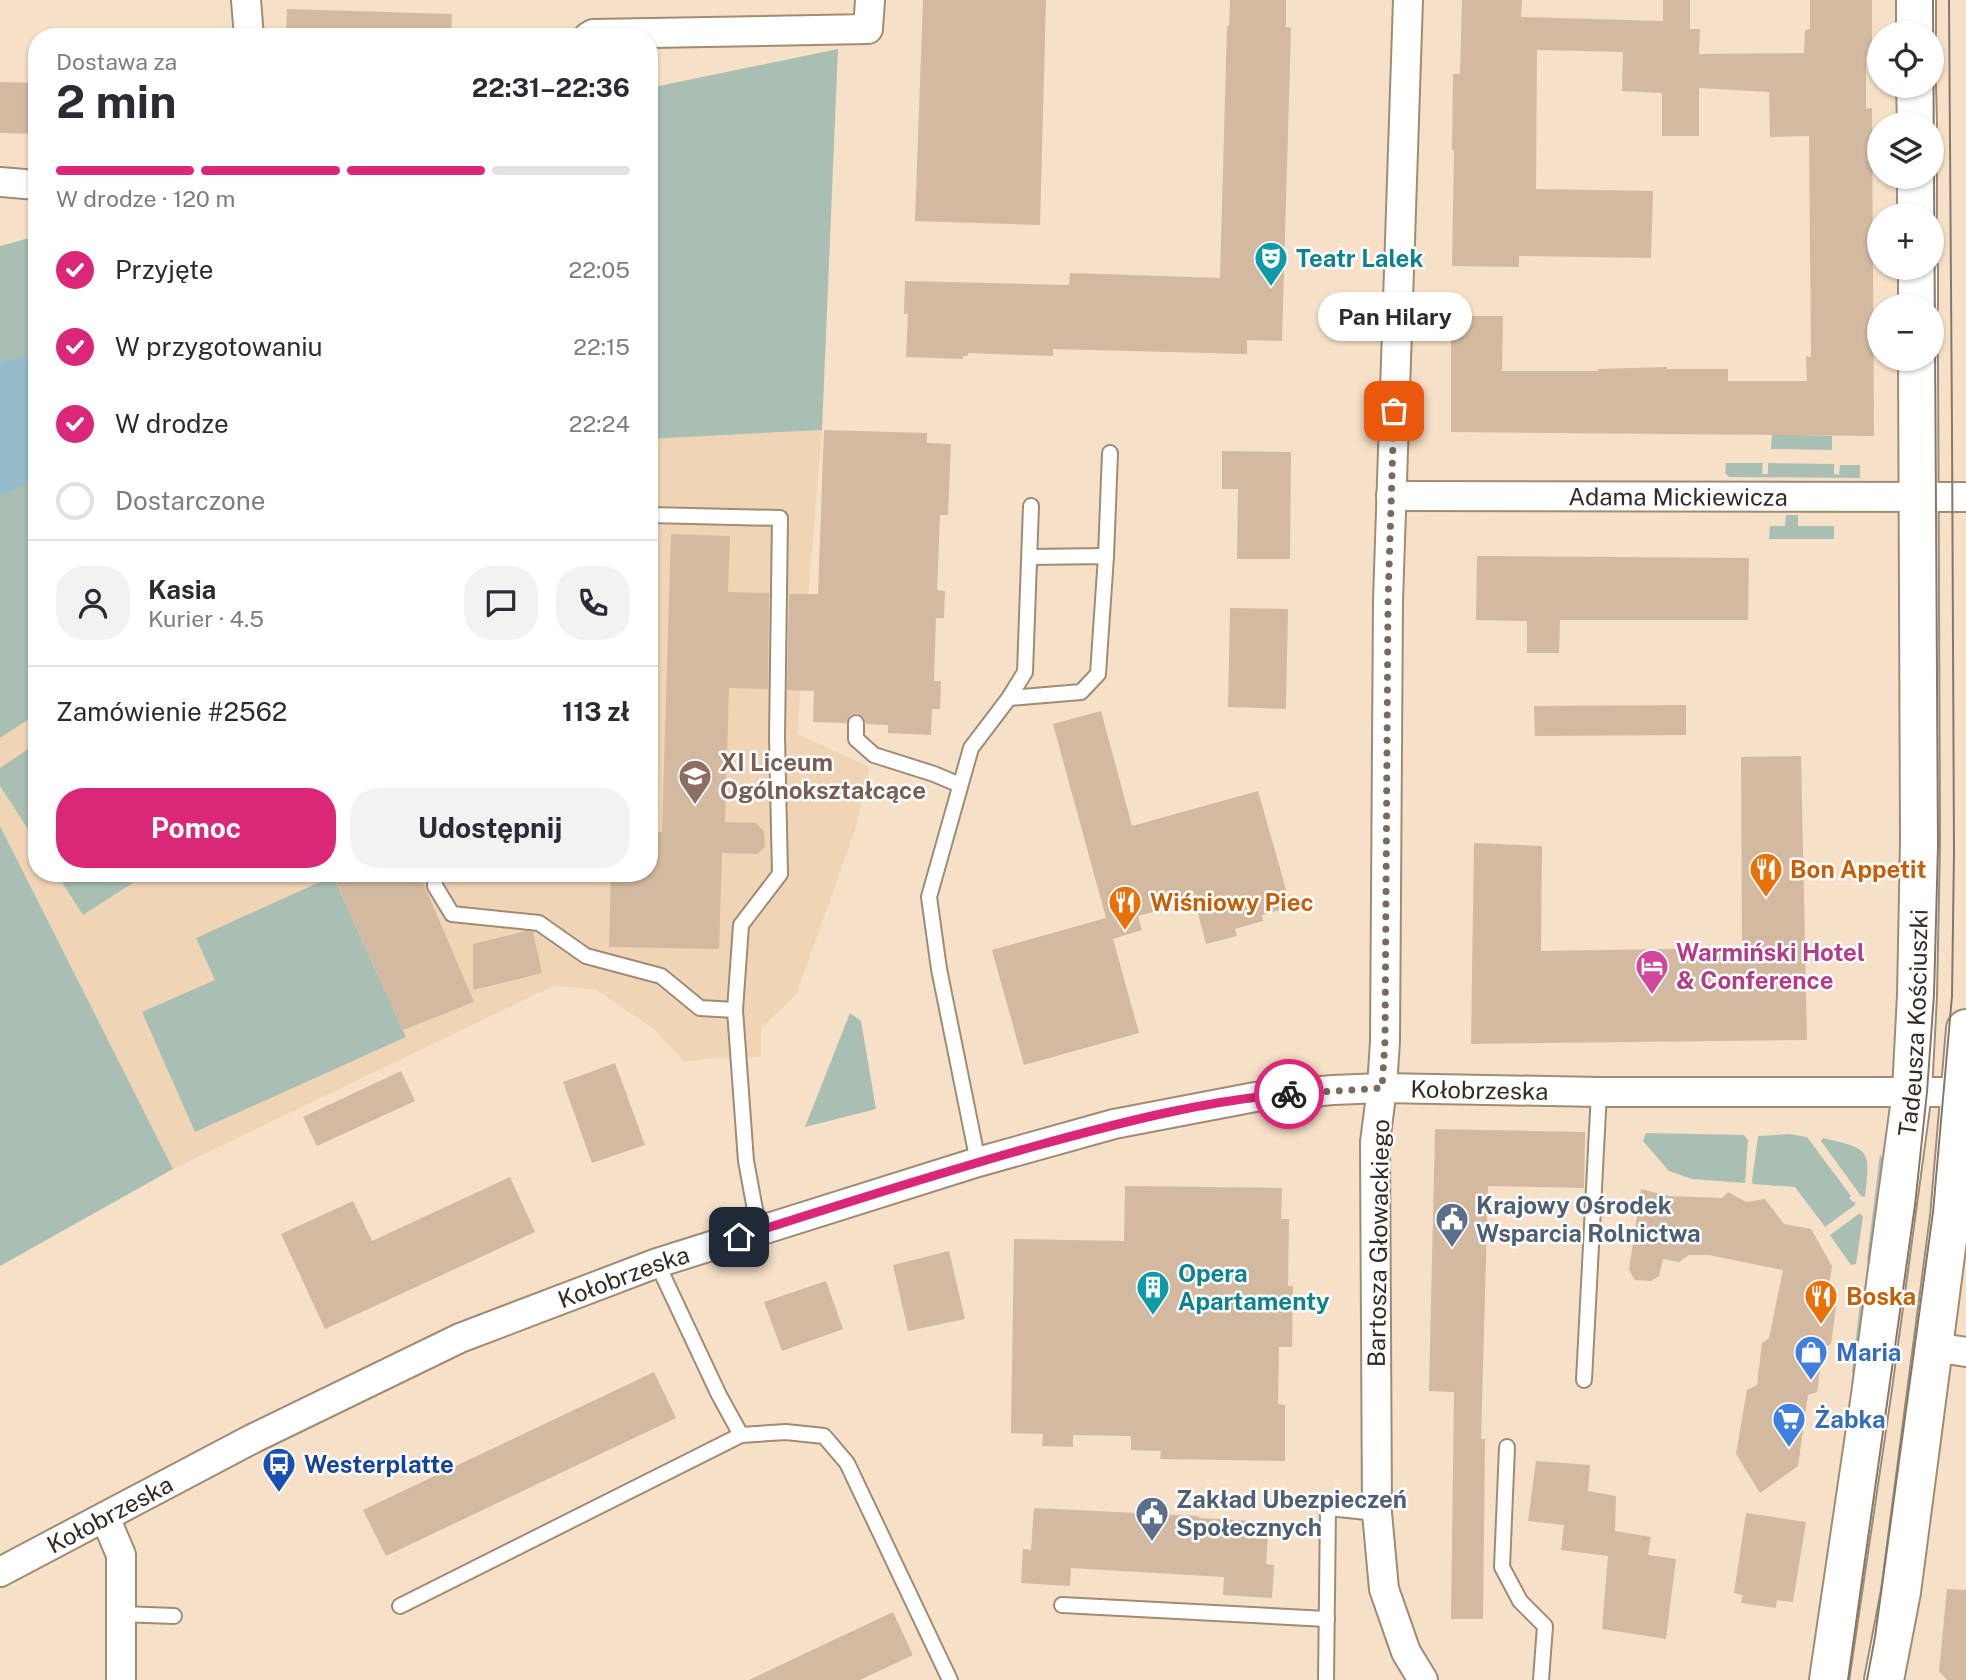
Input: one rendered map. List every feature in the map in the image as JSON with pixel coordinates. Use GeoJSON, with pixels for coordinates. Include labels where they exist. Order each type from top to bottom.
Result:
{"type":"FeatureCollection","features":[{"type":"Feature","properties":{"kind":"street"},"geometry":{"type":"LineString","coordinates":[[246,0],[248,28]]}},
{"type":"Feature","properties":{"kind":"street"},"geometry":{"type":"LineString","coordinates":[[658,32],[868,29],[870,0]]}},
{"type":"Feature","properties":{"kind":"street","name":"Bartosza Głowackiego"},"geometry":{"type":"LineString","coordinates":[[1408,0],[1388,601],[1385,1027],[1382,1088],[1375,1142],[1377,1513],[1384,1590],[1406,1651],[1423,1680]]}},
{"type":"Feature","properties":{"kind":"street"},"geometry":{"type":"LineString","coordinates":[[1916,0],[1916,21]]}},
{"type":"Feature","properties":{"kind":"street"},"geometry":{"type":"LineString","coordinates":[[0,182],[28,184]]}},
{"type":"Feature","properties":{"kind":"street","name":"Tadeusza Kościuszki"},"geometry":{"type":"LineString","coordinates":[[1829,1680],[1912,1092],[1920,842],[1918,371]]}},
{"type":"Feature","properties":{"kind":"street","name":"Adama Mickiewicza"},"geometry":{"type":"LineString","coordinates":[[1391,496],[1966,497]]}},
{"type":"Feature","properties":{"kind":"street"},"geometry":{"type":"LineString","coordinates":[[1884,1680],[1950,1350],[1950,1217],[1966,1029]]}},
{"type":"Feature","properties":{"kind":"street","name":"Kołobrzeska"},"geometry":{"type":"LineString","coordinates":[[0,1572],[254,1438],[417,1357],[508,1319],[657,1263],[978,1162],[1114,1124],[1255,1097],[1382,1088],[1600,1092],[1961,1092]]}},
{"type":"Feature","properties":{"kind":"street"},"geometry":{"type":"LineString","coordinates":[[104,1517],[121,1555],[121,1680]]}},
{"type":"Feature","properties":{"kind":"lane"},"geometry":{"type":"LineString","coordinates":[[1009,698],[1081,692],[1098,674],[1110,453]]}},
{"type":"Feature","properties":{"kind":"lane"},"geometry":{"type":"LineString","coordinates":[[978,1162],[939,969],[929,897],[971,748],[1025,672],[1031,506]]}},
{"type":"Feature","properties":{"kind":"lane"},"geometry":{"type":"LineString","coordinates":[[658,515],[780,518],[777,737],[780,874],[741,925],[735,1010],[746,1161],[758,1231]]}},
{"type":"Feature","properties":{"kind":"lane"},"geometry":{"type":"LineString","coordinates":[[1030,557],[1106,556]]}},
{"type":"Feature","properties":{"kind":"lane"},"geometry":{"type":"LineString","coordinates":[[856,723],[856,739],[874,755],[960,785]]}},
{"type":"Feature","properties":{"kind":"lane"},"geometry":{"type":"LineString","coordinates":[[435,882],[452,914],[539,923],[586,956],[661,976],[700,1009],[735,1010]]}},
{"type":"Feature","properties":{"kind":"lane"},"geometry":{"type":"LineString","coordinates":[[1584,1380],[1600,1092]]}},
{"type":"Feature","properties":{"kind":"lane"},"geometry":{"type":"LineString","coordinates":[[657,1263],[719,1395],[741,1435]]}},
{"type":"Feature","properties":{"kind":"lane"},"geometry":{"type":"LineString","coordinates":[[400,1606],[741,1435],[786,1432],[824,1436],[847,1463],[950,1680]]}},
{"type":"Feature","properties":{"kind":"lane"},"geometry":{"type":"LineString","coordinates":[[1507,1447],[1502,1567],[1520,1601],[1545,1626],[1541,1680]]}},
{"type":"Feature","properties":{"kind":"lane"},"geometry":{"type":"LineString","coordinates":[[1326,1680],[1328,1508],[1377,1513]]}},
{"type":"Feature","properties":{"kind":"lane"},"geometry":{"type":"LineString","coordinates":[[1062,1605],[1327,1619]]}},
{"type":"Feature","properties":{"kind":"lane"},"geometry":{"type":"LineString","coordinates":[[121,1614],[174,1616]]}},
{"type":"Feature","properties":{"kind":"shaded area"},"geometry":{"type":"Polygon","coordinates":[[[822,430],[797,734],[870,767],[855,830],[796,995],[761,1028],[761,1057],[684,1062],[655,1030],[595,989],[553,986],[173,1169],[28,882],[658,882],[658,439],[822,430]]]}},
{"type":"Feature","properties":{"kind":"shaded area"},"geometry":{"type":"Polygon","coordinates":[[[28,720],[28,882],[0,826],[0,738],[28,720]]]}},
{"type":"Feature","properties":{"kind":"green space"},"geometry":{"type":"Polygon","coordinates":[[[838,49],[822,430],[658,439],[658,86],[838,49]]]}},
{"type":"Feature","properties":{"kind":"green space"},"geometry":{"type":"Polygon","coordinates":[[[28,238],[28,720],[0,738],[0,246],[28,238]]]}},
{"type":"Feature","properties":{"kind":"green space"},"geometry":{"type":"Polygon","coordinates":[[[1772,434],[1832,436],[1832,450],[1771,449],[1772,434]]]}},
{"type":"Feature","properties":{"kind":"green space"},"geometry":{"type":"Polygon","coordinates":[[[1726,463],[1763,463],[1762,474],[1768,474],[1768,463],[1834,464],[1834,474],[1839,475],[1840,465],[1860,465],[1860,478],[1729,477],[1725,473],[1726,463]]]}},
{"type":"Feature","properties":{"kind":"green space"},"geometry":{"type":"Polygon","coordinates":[[[1786,515],[1798,515],[1798,526],[1834,526],[1834,539],[1769,539],[1770,526],[1785,526],[1786,515]]]}},
{"type":"Feature","properties":{"kind":"green space"},"geometry":{"type":"Polygon","coordinates":[[[28,749],[28,829],[0,786],[0,768],[28,749]]]}},
{"type":"Feature","properties":{"kind":"green space"},"geometry":{"type":"Polygon","coordinates":[[[0,826],[173,1169],[0,1266],[0,826]]]}},
{"type":"Feature","properties":{"kind":"green space"},"geometry":{"type":"Polygon","coordinates":[[[62,882],[134,882],[83,915],[62,882]]]}},
{"type":"Feature","properties":{"kind":"green space"},"geometry":{"type":"Polygon","coordinates":[[[320,882],[336,882],[406,1037],[195,1132],[142,1012],[215,980],[196,938],[320,882]]]}},
{"type":"Feature","properties":{"kind":"green space"},"geometry":{"type":"Polygon","coordinates":[[[850,1013],[861,1021],[876,1109],[805,1127],[850,1013]]]}},
{"type":"Feature","properties":{"kind":"green space"},"geometry":{"type":"Polygon","coordinates":[[[1646,1133],[1744,1135],[1748,1140],[1745,1183],[1692,1179],[1669,1171],[1643,1141],[1646,1133]]]}},
{"type":"Feature","properties":{"kind":"green space"},"geometry":{"type":"Polygon","coordinates":[[[1790,1134],[1807,1137],[1851,1196],[1849,1198],[1855,1202],[1855,1205],[1825,1227],[1795,1187],[1753,1184],[1758,1136],[1790,1134]]]}},
{"type":"Feature","properties":{"kind":"green space"},"geometry":{"type":"Polygon","coordinates":[[[1823,1138],[1850,1145],[1864,1154],[1868,1169],[1865,1197],[1861,1196],[1821,1141],[1823,1138]]]}},
{"type":"Feature","properties":{"kind":"green space"},"geometry":{"type":"Polygon","coordinates":[[[1880,1154],[1886,1168],[1888,1184],[1863,1363],[1860,1362],[1859,1368],[1862,1368],[1861,1381],[1853,1376],[1852,1371],[1860,1303],[1871,1280],[1867,1259],[1880,1154]]]}},
{"type":"Feature","properties":{"kind":"green space"},"geometry":{"type":"Polygon","coordinates":[[[1860,1213],[1863,1217],[1856,1264],[1851,1265],[1830,1235],[1860,1213]]]}},
{"type":"Feature","properties":{"kind":"water"},"geometry":{"type":"Polygon","coordinates":[[[28,355],[28,484],[0,495],[0,363],[28,355]]]}},
{"type":"Feature","properties":{"kind":"building"},"geometry":{"type":"Polygon","coordinates":[[[923,0],[1046,0],[1040,225],[915,221],[923,0]]]}},
{"type":"Feature","properties":{"kind":"building"},"geometry":{"type":"Polygon","coordinates":[[[1230,0],[1286,0],[1286,27],[1291,28],[1282,341],[1247,340],[1247,354],[1053,349],[1053,356],[968,353],[963,359],[906,357],[908,314],[904,314],[905,281],[1069,285],[1070,273],[1220,278],[1230,0]]]}},
{"type":"Feature","properties":{"kind":"building"},"geometry":{"type":"Polygon","coordinates":[[[1462,0],[1522,0],[1521,17],[1663,21],[1663,0],[1690,0],[1690,29],[1700,29],[1699,54],[1804,53],[1805,30],[1810,29],[1810,0],[1872,0],[1872,21],[1867,21],[1866,57],[1866,109],[1872,108],[1872,112],[1867,112],[1867,189],[1872,189],[1873,203],[1867,203],[1867,280],[1873,280],[1873,294],[1867,294],[1867,371],[1874,371],[1874,436],[1451,432],[1451,316],[1503,316],[1502,371],[1598,371],[1667,367],[1728,369],[1728,381],[1807,381],[1806,356],[1811,357],[1809,136],[1770,137],[1769,92],[1699,88],[1699,136],[1662,136],[1662,93],[1622,91],[1623,52],[1537,50],[1536,189],[1653,191],[1651,258],[1519,256],[1519,267],[1452,266],[1453,74],[1460,74],[1462,0]]]}},
{"type":"Feature","properties":{"kind":"building"},"geometry":{"type":"Polygon","coordinates":[[[287,9],[452,14],[451,28],[286,28],[287,9]]]}},
{"type":"Feature","properties":{"kind":"building"},"geometry":{"type":"Polygon","coordinates":[[[0,82],[28,83],[28,134],[0,133],[0,82]]]}},
{"type":"Feature","properties":{"kind":"building"},"geometry":{"type":"Polygon","coordinates":[[[824,430],[927,433],[927,443],[951,444],[948,515],[940,515],[937,590],[945,591],[944,618],[936,618],[934,681],[941,681],[940,709],[932,709],[931,735],[888,733],[888,725],[866,724],[864,718],[857,713],[851,715],[846,723],[813,722],[814,691],[787,690],[789,594],[818,594],[824,430]]]}},
{"type":"Feature","properties":{"kind":"building"},"geometry":{"type":"Polygon","coordinates":[[[1222,451],[1291,452],[1290,559],[1237,559],[1238,489],[1222,489],[1222,451]]]}},
{"type":"Feature","properties":{"kind":"building"},"geometry":{"type":"Polygon","coordinates":[[[671,534],[730,536],[728,592],[769,593],[768,689],[729,688],[725,822],[756,823],[764,831],[765,847],[757,854],[722,853],[719,949],[609,947],[611,882],[658,882],[658,832],[662,832],[671,534]]]}},
{"type":"Feature","properties":{"kind":"building"},"geometry":{"type":"Polygon","coordinates":[[[1477,556],[1749,558],[1748,620],[1560,620],[1559,653],[1527,653],[1527,621],[1476,620],[1477,556]]]}},
{"type":"Feature","properties":{"kind":"building"},"geometry":{"type":"Polygon","coordinates":[[[1230,608],[1288,609],[1286,709],[1228,707],[1230,608]]]}},
{"type":"Feature","properties":{"kind":"building"},"geometry":{"type":"Polygon","coordinates":[[[1686,705],[1686,735],[1535,736],[1534,706],[1686,705]]]}},
{"type":"Feature","properties":{"kind":"building"},"geometry":{"type":"Polygon","coordinates":[[[1101,711],[1132,826],[1258,791],[1291,907],[1262,915],[1263,921],[1235,929],[1237,936],[1206,944],[1195,901],[1138,916],[1142,930],[1113,939],[1139,1033],[1024,1065],[992,950],[1106,918],[1053,724],[1101,711]]]}},
{"type":"Feature","properties":{"kind":"building"},"geometry":{"type":"Polygon","coordinates":[[[1801,756],[1807,1040],[1471,1044],[1474,843],[1542,846],[1541,951],[1742,948],[1741,757],[1801,756]]]}},
{"type":"Feature","properties":{"kind":"building"},"geometry":{"type":"Polygon","coordinates":[[[336,882],[423,882],[474,1002],[403,1030],[336,882]]]}},
{"type":"Feature","properties":{"kind":"building"},"geometry":{"type":"Polygon","coordinates":[[[526,931],[533,932],[542,973],[473,990],[473,944],[526,931]]]}},
{"type":"Feature","properties":{"kind":"building"},"geometry":{"type":"Polygon","coordinates":[[[615,1063],[645,1145],[592,1163],[563,1082],[615,1063]]]}},
{"type":"Feature","properties":{"kind":"building"},"geometry":{"type":"Polygon","coordinates":[[[401,1071],[415,1101],[317,1146],[303,1117],[401,1071]]]}},
{"type":"Feature","properties":{"kind":"building"},"geometry":{"type":"Polygon","coordinates":[[[1435,1129],[1585,1132],[1584,1188],[1488,1186],[1481,1439],[1485,1439],[1483,1619],[1451,1619],[1454,1392],[1429,1391],[1435,1129]]]}},
{"type":"Feature","properties":{"kind":"building"},"geometry":{"type":"Polygon","coordinates":[[[510,1177],[535,1232],[325,1329],[281,1234],[353,1201],[372,1241],[510,1177]]]}},
{"type":"Feature","properties":{"kind":"building","name":"Opera Apartamenty"},"geometry":{"type":"Polygon","coordinates":[[[1125,1186],[1282,1188],[1281,1219],[1289,1219],[1288,1286],[1293,1286],[1292,1347],[1279,1347],[1278,1404],[1285,1405],[1285,1461],[1160,1459],[1161,1451],[1131,1450],[1131,1436],[1073,1435],[1073,1447],[1042,1446],[1043,1434],[1011,1433],[1014,1239],[1124,1241],[1125,1186]]]}},
{"type":"Feature","properties":{"kind":"building"},"geometry":{"type":"Polygon","coordinates":[[[1641,1189],[1669,1196],[1722,1198],[1728,1192],[1746,1202],[1765,1199],[1784,1224],[1811,1229],[1832,1266],[1828,1294],[1837,1300],[1831,1344],[1823,1348],[1817,1392],[1808,1395],[1798,1466],[1760,1493],[1736,1454],[1747,1390],[1757,1385],[1762,1343],[1769,1338],[1783,1270],[1709,1255],[1689,1255],[1679,1262],[1663,1259],[1659,1276],[1651,1281],[1635,1280],[1629,1270],[1641,1189]]]}},
{"type":"Feature","properties":{"kind":"building"},"geometry":{"type":"Polygon","coordinates":[[[949,1251],[965,1319],[908,1331],[893,1265],[949,1251]]]}},
{"type":"Feature","properties":{"kind":"building"},"geometry":{"type":"Polygon","coordinates":[[[826,1281],[843,1329],[782,1351],[764,1302],[826,1281]]]}},
{"type":"Feature","properties":{"kind":"building"},"geometry":{"type":"Polygon","coordinates":[[[654,1372],[676,1418],[386,1556],[363,1510],[654,1372]]]}},
{"type":"Feature","properties":{"kind":"building"},"geometry":{"type":"Polygon","coordinates":[[[1536,1461],[1590,1465],[1588,1491],[1616,1496],[1615,1531],[1651,1537],[1648,1555],[1676,1559],[1666,1639],[1602,1629],[1608,1556],[1561,1550],[1564,1525],[1528,1521],[1536,1461]]]}},
{"type":"Feature","properties":{"kind":"building"},"geometry":{"type":"Polygon","coordinates":[[[1034,1508],[1269,1522],[1266,1564],[1274,1565],[1272,1598],[1223,1595],[1224,1577],[1071,1568],[1070,1586],[1021,1583],[1023,1549],[1031,1550],[1034,1508]]]}},
{"type":"Feature","properties":{"kind":"building"},"geometry":{"type":"Polygon","coordinates":[[[1746,1513],[1806,1522],[1793,1602],[1777,1600],[1776,1608],[1741,1603],[1743,1595],[1734,1593],[1746,1513]]]}},
{"type":"Feature","properties":{"kind":"building"},"geometry":{"type":"Polygon","coordinates":[[[1947,1589],[1966,1590],[1966,1680],[1947,1680],[1939,1671],[1947,1589]]]}},
{"type":"Feature","properties":{"kind":"building"},"geometry":{"type":"Polygon","coordinates":[[[893,1612],[913,1655],[860,1680],[749,1680],[893,1612]]]}},
{"type":"Feature","properties":{"kind":"tram line"},"geometry":{"type":"LineString","coordinates":[[1848,1680],[1915,1205],[1934,995],[1938,846],[1933,0]]}},
{"type":"Feature","properties":{"kind":"tram line"},"geometry":{"type":"LineString","coordinates":[[1867,1680],[1933,1212],[1952,996],[1954,852],[1949,0]]}},
{"type":"Feature","properties":{"kind":"way so far"},"geometry":{"type":"LineString","coordinates":[[1289,1094],[1382,1088],[1385,1041],[1388,601],[1394,411]]}},
{"type":"Feature","properties":{"kind":"place","name":"Teatr Lalek"},"geometry":{"type":"Point","coordinates":[1271,288]}},
{"type":"Feature","properties":{"kind":"place","name":"Pan Hilary"},"geometry":{"type":"Point","coordinates":[1394,411]}},
{"type":"Feature","properties":{"kind":"place","name":"XI Liceum Ogólnokształcące"},"geometry":{"type":"Point","coordinates":[695,806]}},
{"type":"Feature","properties":{"kind":"place","name":"Bon Appetit"},"geometry":{"type":"Point","coordinates":[1766,899]}},
{"type":"Feature","properties":{"kind":"place","name":"Wiśniowy Piec"},"geometry":{"type":"Point","coordinates":[1125,932]}},
{"type":"Feature","properties":{"kind":"place","name":"Warmiński Hotel & Conference"},"geometry":{"type":"Point","coordinates":[1652,996]}},
{"type":"Feature","properties":{"kind":"place","name":"Krajowy Ośrodek Wsparcia Rolnictwa"},"geometry":{"type":"Point","coordinates":[1452,1249]}},
{"type":"Feature","properties":{"kind":"place","name":"Opera Apartamenty"},"geometry":{"type":"Point","coordinates":[1153,1317]}},
{"type":"Feature","properties":{"kind":"place","name":"Boska"},"geometry":{"type":"Point","coordinates":[1821,1326]}},
{"type":"Feature","properties":{"kind":"place","name":"Maria"},"geometry":{"type":"Point","coordinates":[1811,1382]}},
{"type":"Feature","properties":{"kind":"place","name":"Żabka"},"geometry":{"type":"Point","coordinates":[1789,1449]}},
{"type":"Feature","properties":{"kind":"place","name":"Westerplatte"},"geometry":{"type":"Point","coordinates":[279,1494]}},
{"type":"Feature","properties":{"kind":"place","name":"Zakład Ubezpieczeń Społecznych"},"geometry":{"type":"Point","coordinates":[1152,1543]}},
{"type":"Feature","properties":{"kind":"route"},"geometry":{"type":"LineString","coordinates":[[739,1237],[978,1162],[1114,1124],[1255,1097],[1289,1094]]}}]}
